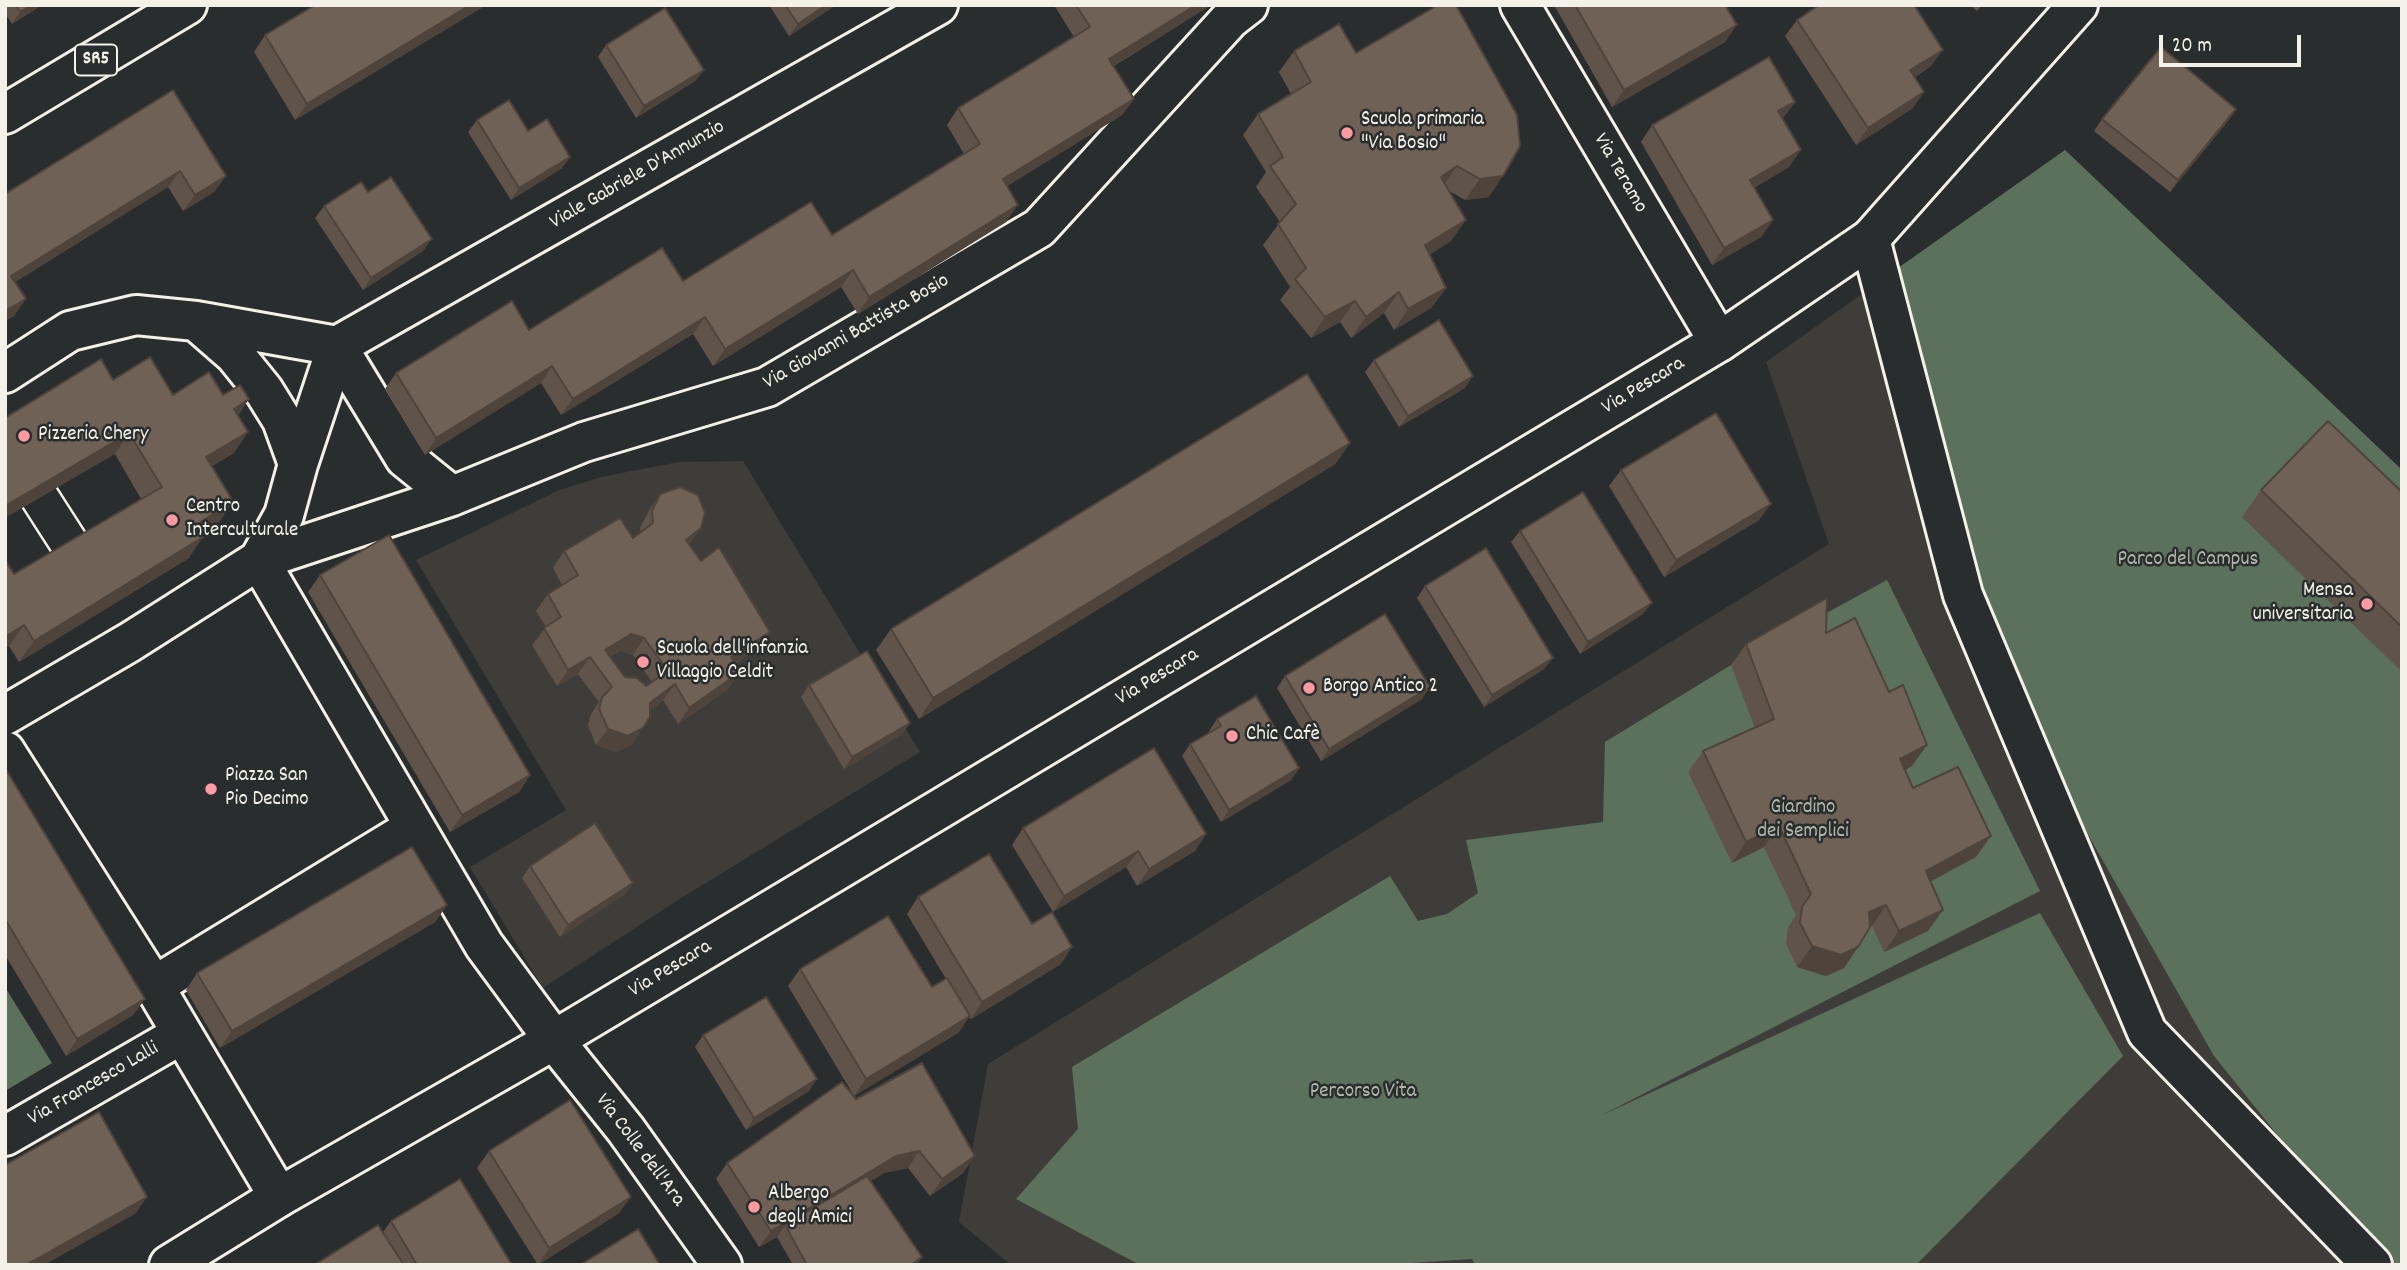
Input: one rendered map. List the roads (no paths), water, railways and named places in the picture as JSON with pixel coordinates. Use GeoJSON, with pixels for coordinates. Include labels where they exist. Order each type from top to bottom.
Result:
{"type":"FeatureCollection","features":[{"type":"Feature","properties":{"kind":"street","name":"SR5"},"geometry":{"type":"LineString","coordinates":[[5,114],[187,5]]}},
{"type":"Feature","properties":{"kind":"street","name":"Viale Gabriele D'Annunzio"},"geometry":{"type":"LineString","coordinates":[[337,346],[938,5]]}},
{"type":"Feature","properties":{"kind":"street","name":"Via Giovanni Battista Bosio"},"geometry":{"type":"LineString","coordinates":[[259,560],[452,496],[584,442],[766,387],[1039,228],[1230,19],[1248,5]]}},
{"type":"Feature","properties":{"kind":"street","name":"Via Teramo"},"geometry":{"type":"LineString","coordinates":[[1520,5],[1718,342]]}},
{"type":"Feature","properties":{"kind":"street","name":"Via Pescara"},"geometry":{"type":"LineString","coordinates":[[169,1265],[279,1197],[554,1040],[1718,342],[1870,239],[2078,5]]}},
{"type":"Feature","properties":{"kind":"street"},"geometry":{"type":"LineString","coordinates":[[1870,239],[1962,595],[2147,1032],[2372,1265]]}},
{"type":"Feature","properties":{"kind":"street"},"geometry":{"type":"LineString","coordinates":[[5,373],[70,331],[136,316],[197,321],[337,346],[405,458],[452,496]]}},
{"type":"Feature","properties":{"kind":"street"},"geometry":{"type":"LineString","coordinates":[[197,321],[235,355],[264,391],[282,420],[298,464]]}},
{"type":"Feature","properties":{"kind":"street"},"geometry":{"type":"LineString","coordinates":[[5,715],[130,642],[259,560],[284,514],[337,346]]}},
{"type":"Feature","properties":{"kind":"street"},"geometry":{"type":"LineString","coordinates":[[40,498],[74,551]]}},
{"type":"Feature","properties":{"kind":"street"},"geometry":{"type":"LineString","coordinates":[[259,560],[484,945],[554,1040]]}},
{"type":"Feature","properties":{"kind":"street"},"geometry":{"type":"LineString","coordinates":[[5,751],[154,986],[279,1197]]}},
{"type":"Feature","properties":{"kind":"street"},"geometry":{"type":"LineString","coordinates":[[154,986],[415,827]]}},
{"type":"Feature","properties":{"kind":"street","name":"Via Francesco Lalli"},"geometry":{"type":"LineString","coordinates":[[5,1136],[183,1034]]}},
{"type":"Feature","properties":{"kind":"street","name":"Via Colle dell'Ara"},"geometry":{"type":"LineString","coordinates":[[554,1040],[626,1130],[722,1265]]}},
{"type":"Feature","properties":{"kind":"place","name":"Scuola primaria \"Via Bosio\""},"geometry":{"type":"Point","coordinates":[1347,133]}},
{"type":"Feature","properties":{"kind":"place","name":"Pizzeria Chery"},"geometry":{"type":"Point","coordinates":[24,436]}},
{"type":"Feature","properties":{"kind":"place","name":"Centro Interculturale"},"geometry":{"type":"Point","coordinates":[172,520]}},
{"type":"Feature","properties":{"kind":"place","name":"Mensa universitaria"},"geometry":{"type":"Point","coordinates":[2367,604]}},
{"type":"Feature","properties":{"kind":"place","name":"Scuola dell'infanzia Villaggio Celdit"},"geometry":{"type":"Point","coordinates":[643,662]}},
{"type":"Feature","properties":{"kind":"place","name":"Borgo Antico 2"},"geometry":{"type":"Point","coordinates":[1309,688]}},
{"type":"Feature","properties":{"kind":"place","name":"Chic Cafè"},"geometry":{"type":"Point","coordinates":[1232,736]}},
{"type":"Feature","properties":{"kind":"place","name":"Piazza San Pio Decimo"},"geometry":{"type":"Point","coordinates":[211,789]}},
{"type":"Feature","properties":{"kind":"place","name":"Albergo degli Amici"},"geometry":{"type":"Point","coordinates":[754,1207]}},
{"type":"Feature","properties":{"kind":"park label","name":"Parco del Campus"},"geometry":{"type":"Point","coordinates":[2188,561]}},
{"type":"Feature","properties":{"kind":"park label","name":"Giardino dei Semplici"},"geometry":{"type":"Point","coordinates":[1803,821]}},
{"type":"Feature","properties":{"kind":"park label","name":"Percorso Vita"},"geometry":{"type":"Point","coordinates":[1363,1093]}}]}
